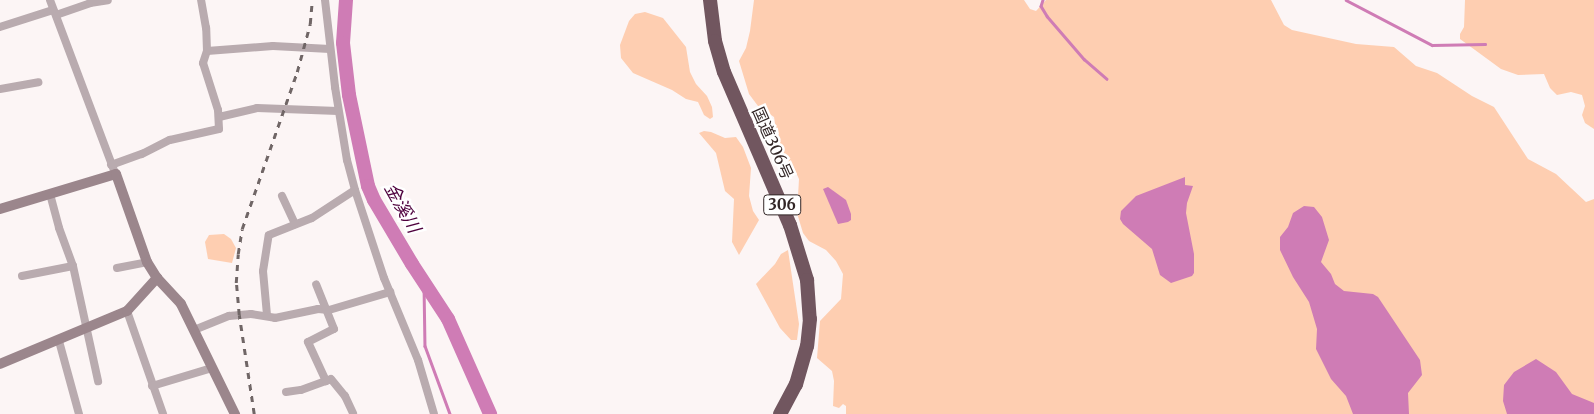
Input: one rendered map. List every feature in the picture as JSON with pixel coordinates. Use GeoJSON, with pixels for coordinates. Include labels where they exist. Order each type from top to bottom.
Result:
{"type":"FeatureCollection","features":[{"type":"Feature","properties":{"kind":"highway","name":"国道306号"},"geometry":{"type":"LineString","coordinates":[[710,0],[715,41],[724,72],[790,225],[807,280],[810,319],[807,346],[796,384],[780,414]]}},
{"type":"Feature","properties":{"kind":"street"},"geometry":{"type":"LineString","coordinates":[[50,0],[147,262],[157,278],[181,304],[235,414]]}},
{"type":"Feature","properties":{"kind":"street"},"geometry":{"type":"LineString","coordinates":[[0,27],[108,0]]}},
{"type":"Feature","properties":{"kind":"street"},"geometry":{"type":"LineString","coordinates":[[0,209],[50,194],[114,170],[170,140],[219,129],[219,117],[203,63],[207,51],[206,28],[201,0]]}},
{"type":"Feature","properties":{"kind":"street"},"geometry":{"type":"LineString","coordinates":[[325,0],[338,111],[357,192],[390,292],[412,343],[434,414]]}},
{"type":"Feature","properties":{"kind":"street"},"geometry":{"type":"LineString","coordinates":[[207,51],[273,46],[330,49]]}},
{"type":"Feature","properties":{"kind":"street"},"geometry":{"type":"LineString","coordinates":[[0,90],[38,82]]}},
{"type":"Feature","properties":{"kind":"street"},"geometry":{"type":"LineString","coordinates":[[219,117],[257,108],[338,111]]}},
{"type":"Feature","properties":{"kind":"street"},"geometry":{"type":"LineString","coordinates":[[267,315],[263,271],[269,235],[312,218],[357,192]]}},
{"type":"Feature","properties":{"kind":"street"},"geometry":{"type":"LineString","coordinates":[[50,194],[59,228],[73,266],[98,381]]}},
{"type":"Feature","properties":{"kind":"street"},"geometry":{"type":"LineString","coordinates":[[282,196],[295,224]]}},
{"type":"Feature","properties":{"kind":"street"},"geometry":{"type":"LineString","coordinates":[[117,268],[147,262]]}},
{"type":"Feature","properties":{"kind":"street"},"geometry":{"type":"LineString","coordinates":[[22,276],[73,266]]}},
{"type":"Feature","properties":{"kind":"street"},"geometry":{"type":"LineString","coordinates":[[0,364],[86,330],[127,311],[157,278]]}},
{"type":"Feature","properties":{"kind":"street"},"geometry":{"type":"LineString","coordinates":[[316,284],[324,310],[334,329],[308,342],[326,380]]}},
{"type":"Feature","properties":{"kind":"street"},"geometry":{"type":"LineString","coordinates":[[194,330],[229,316],[267,315],[282,317],[344,307],[390,292]]}},
{"type":"Feature","properties":{"kind":"street"},"geometry":{"type":"LineString","coordinates":[[127,311],[162,414]]}},
{"type":"Feature","properties":{"kind":"street"},"geometry":{"type":"LineString","coordinates":[[59,341],[79,414]]}},
{"type":"Feature","properties":{"kind":"street"},"geometry":{"type":"LineString","coordinates":[[152,386],[212,368]]}},
{"type":"Feature","properties":{"kind":"street"},"geometry":{"type":"LineString","coordinates":[[286,392],[301,390],[331,379],[342,395],[345,396],[353,412]]}},
{"type":"Feature","properties":{"kind":"shaded area"},"geometry":{"type":"Polygon","coordinates":[[[754,0],[1024,0],[1030,9],[1036,11],[1046,0],[1271,0],[1284,25],[1292,30],[1356,44],[1394,47],[1416,66],[1437,73],[1472,96],[1494,107],[1528,159],[1556,174],[1586,202],[1594,199],[1594,414],[846,414],[846,406],[843,404],[839,408],[833,406],[834,381],[832,371],[817,358],[820,321],[841,299],[843,274],[836,261],[826,250],[809,241],[803,233],[797,213],[799,179],[793,166],[768,145],[768,139],[776,129],[774,117],[758,106],[749,94],[739,61],[746,48],[754,0]]]}},
{"type":"Feature","properties":{"kind":"shaded area"},"geometry":{"type":"Polygon","coordinates":[[[1465,0],[1594,0],[1594,129],[1585,123],[1582,115],[1585,106],[1582,95],[1571,92],[1557,95],[1550,88],[1544,74],[1518,75],[1501,69],[1460,39],[1460,34],[1464,27],[1465,0]]]}},
{"type":"Feature","properties":{"kind":"shaded area"},"geometry":{"type":"Polygon","coordinates":[[[645,12],[663,18],[686,47],[690,72],[696,84],[707,96],[712,107],[713,117],[710,119],[704,115],[698,102],[686,99],[672,90],[633,73],[621,58],[620,45],[629,21],[635,14],[645,12]]]}},
{"type":"Feature","properties":{"kind":"shaded area"},"geometry":{"type":"Polygon","coordinates":[[[704,131],[725,138],[736,137],[743,147],[751,168],[749,196],[753,211],[759,220],[739,255],[732,242],[734,199],[725,191],[716,153],[699,133],[704,131]]]}},
{"type":"Feature","properties":{"kind":"shaded area"},"geometry":{"type":"Polygon","coordinates":[[[1185,177],[1185,185],[1193,186],[1187,203],[1186,213],[1194,254],[1194,273],[1192,276],[1171,283],[1160,275],[1152,249],[1123,224],[1120,219],[1121,211],[1136,196],[1185,177]]]}},
{"type":"Feature","properties":{"kind":"shaded area"},"geometry":{"type":"Polygon","coordinates":[[[828,187],[846,200],[851,214],[851,220],[848,222],[838,224],[823,189],[828,187]]]}},
{"type":"Feature","properties":{"kind":"shaded area"},"geometry":{"type":"Polygon","coordinates":[[[1304,206],[1314,207],[1322,217],[1329,240],[1321,262],[1331,274],[1335,284],[1344,291],[1373,294],[1378,297],[1420,360],[1422,375],[1408,393],[1409,414],[1353,414],[1346,396],[1331,379],[1316,349],[1317,329],[1309,302],[1293,277],[1280,250],[1280,237],[1288,227],[1293,213],[1304,206]]]}},
{"type":"Feature","properties":{"kind":"shaded area"},"geometry":{"type":"Polygon","coordinates":[[[224,234],[231,239],[236,248],[232,263],[208,259],[205,242],[209,235],[224,234]]]}},
{"type":"Feature","properties":{"kind":"shaded area"},"geometry":{"type":"Polygon","coordinates":[[[788,250],[799,324],[797,340],[791,340],[780,328],[756,284],[775,264],[781,254],[788,250]]]}},
{"type":"Feature","properties":{"kind":"shaded area"},"geometry":{"type":"Polygon","coordinates":[[[1536,359],[1556,372],[1572,394],[1594,403],[1594,414],[1507,414],[1503,401],[1504,385],[1514,372],[1536,359]]]}},
{"type":"Feature","properties":{"kind":"waterway","name":"金溪川"},"geometry":{"type":"LineString","coordinates":[[346,0],[343,43],[349,95],[368,186],[374,200],[412,264],[448,319],[490,414]]}},
{"type":"Feature","properties":{"kind":"waterway"},"geometry":{"type":"LineString","coordinates":[[1043,0],[1041,6],[1047,16],[1084,59],[1107,79]]}},
{"type":"Feature","properties":{"kind":"waterway"},"geometry":{"type":"LineString","coordinates":[[1346,0],[1432,45],[1485,44]]}},
{"type":"Feature","properties":{"kind":"waterway"},"geometry":{"type":"LineString","coordinates":[[424,284],[425,346],[450,414]]}},
{"type":"Feature","properties":{"kind":"railway"},"geometry":{"type":"LineString","coordinates":[[254,414],[239,315],[236,283],[238,254],[242,229],[297,72],[310,24],[312,0]]}}]}
